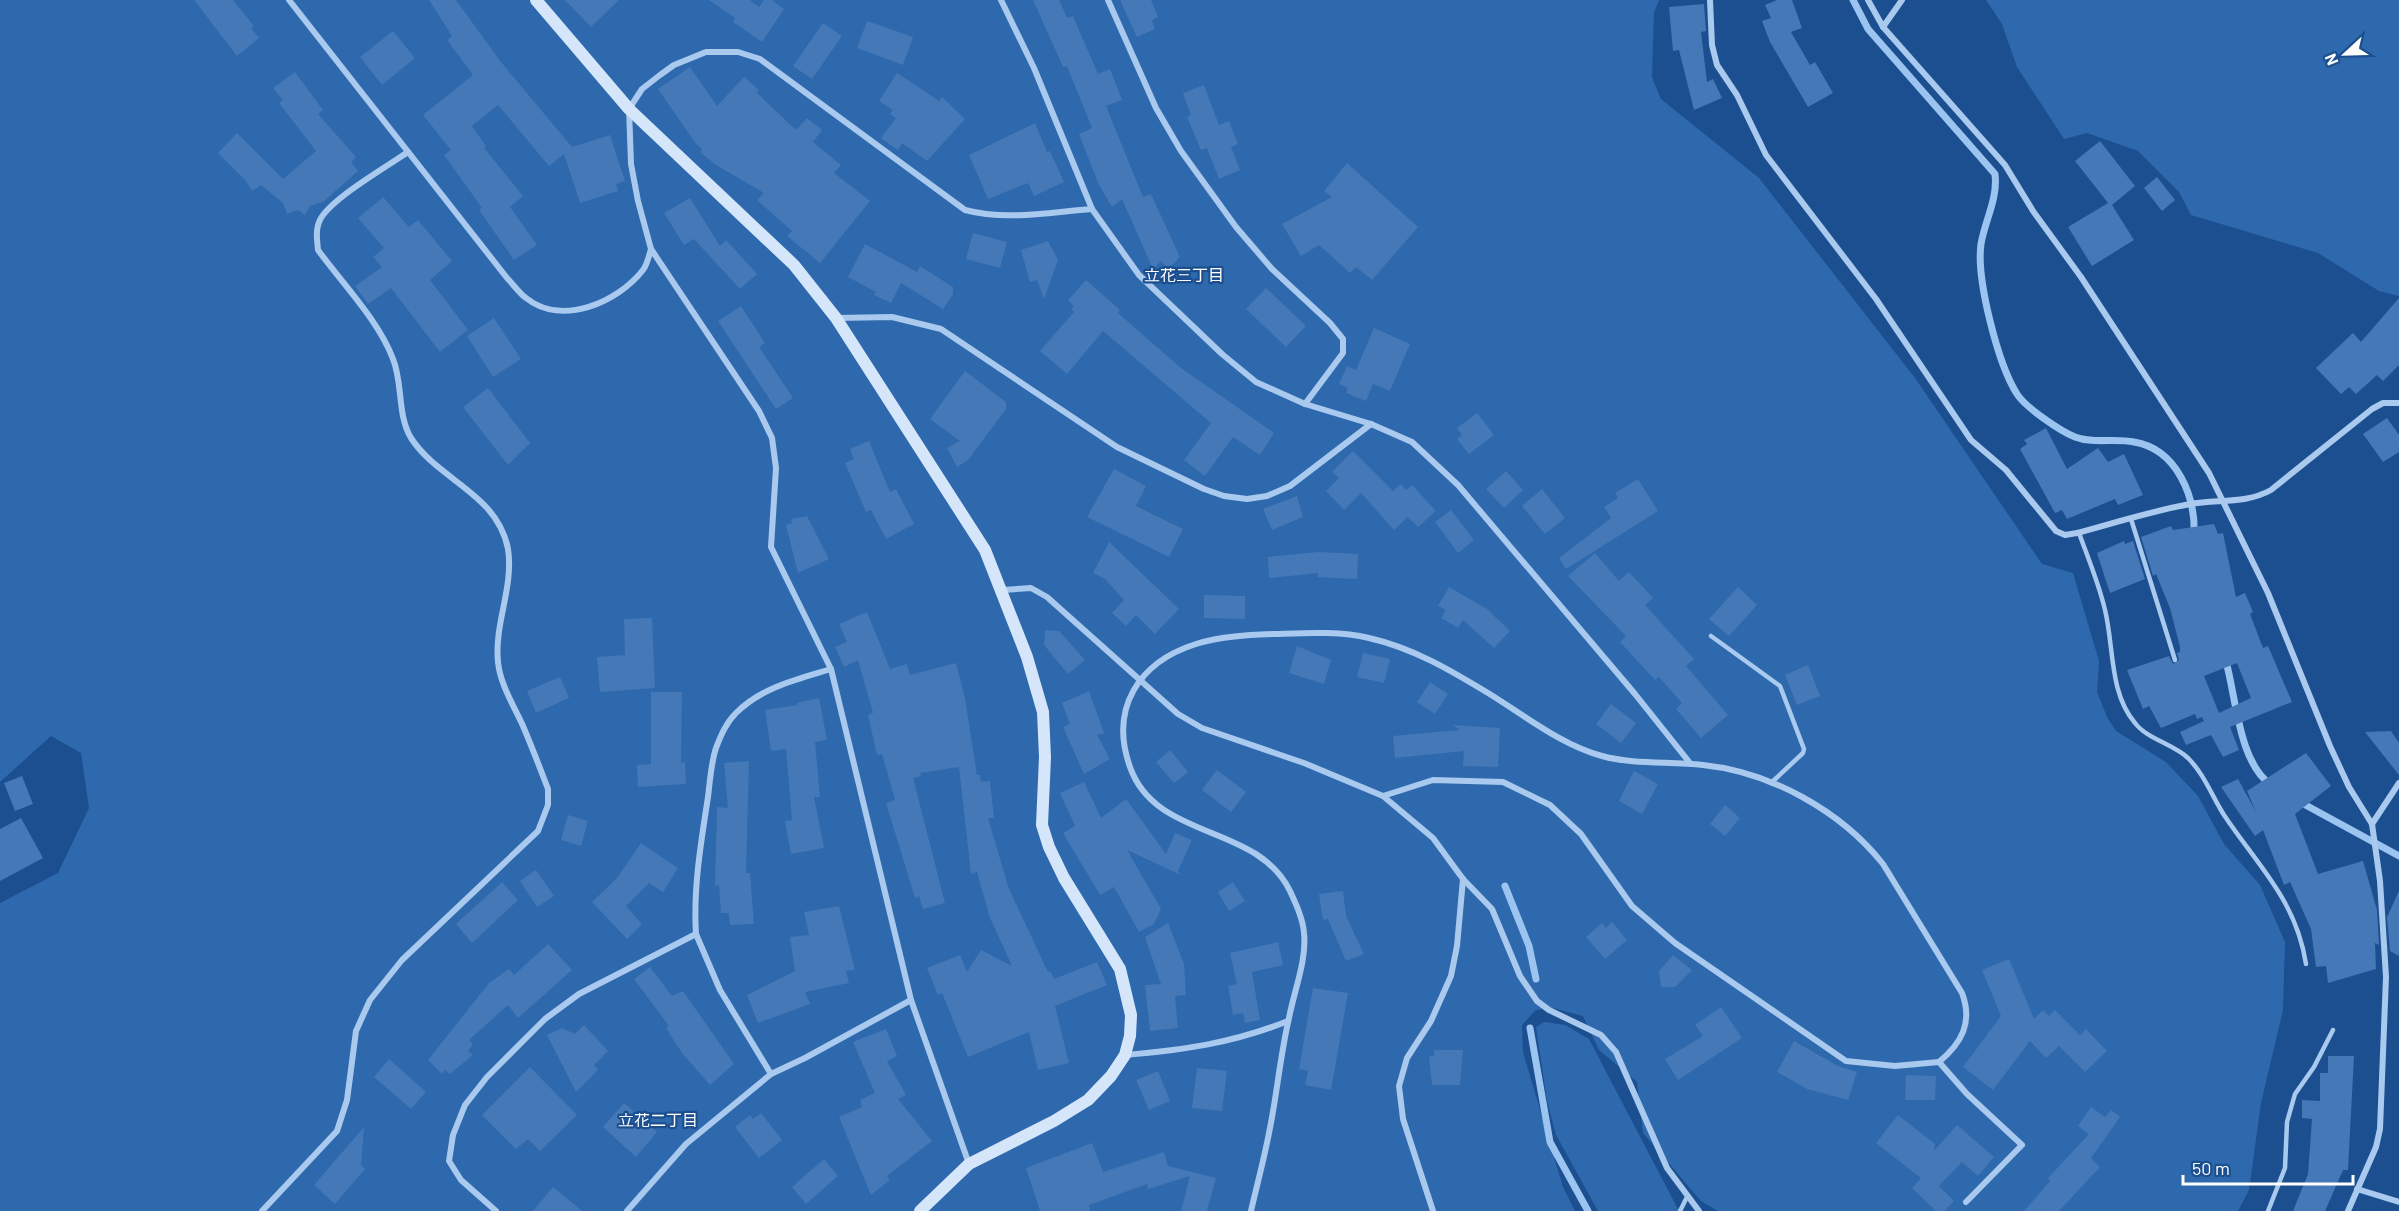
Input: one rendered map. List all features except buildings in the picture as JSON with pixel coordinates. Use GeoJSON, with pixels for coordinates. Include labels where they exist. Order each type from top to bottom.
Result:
{"type":"FeatureCollection","features":[{"type":"Feature","properties":{"kind":"street"},"geometry":{"type":"LineString","coordinates":[[289,0],[507,278],[527,299],[550,308],[570,311],[596,304],[621,293],[644,269],[651,249]]}},
{"type":"Feature","properties":{"kind":"street"},"geometry":{"type":"LineString","coordinates":[[536,0],[629,110],[794,265],[836,318],[985,550],[1003,590],[1043,712],[1045,757],[1042,825],[1049,847],[1064,878],[1120,969],[1131,1015],[1125,1055],[1111,1076],[1088,1100],[1054,1122],[969,1164],[920,1211]]}},
{"type":"Feature","properties":{"kind":"street"},"geometry":{"type":"LineString","coordinates":[[1001,0],[1011,16],[1034,68],[1092,209],[1139,275],[1222,354],[1256,382],[1305,404],[1371,424],[1412,442],[1458,485],[1635,694],[1690,763]]}},
{"type":"Feature","properties":{"kind":"street"},"geometry":{"type":"LineString","coordinates":[[1108,0],[1156,108],[1181,151],[1236,227],[1272,269],[1330,323],[1343,339],[1343,353],[1305,404]]}},
{"type":"Feature","properties":{"kind":"street"},"geometry":{"type":"LineString","coordinates":[[1710,0],[1712,45],[1717,65],[1727,78],[1776,170],[1876,299],[1971,440],[2006,470],[2056,531],[2065,535],[2079,533],[2179,506],[2207,501],[2241,501],[2258,498],[2372,409],[2383,403],[2399,403]]}},
{"type":"Feature","properties":{"kind":"street"},"geometry":{"type":"LineString","coordinates":[[1883,27],[1902,0]]}},
{"type":"Feature","properties":{"kind":"street"},"geometry":{"type":"LineString","coordinates":[[1871,2],[1883,27],[2005,165],[2033,211],[2081,277],[2172,414],[2224,500],[2268,592],[2344,777],[2372,824],[2384,931],[2385,1019],[2380,1130],[2376,1148],[2348,1211]]}},
{"type":"Feature","properties":{"kind":"street"},"geometry":{"type":"LineString","coordinates":[[969,1164],[911,1000],[831,669],[771,547],[776,468],[772,438],[759,411],[651,249],[631,164],[629,110],[642,89],[675,65],[706,52],[738,52],[767,64],[965,210],[983,215],[1009,215],[1092,209]]}},
{"type":"Feature","properties":{"kind":"street"},"geometry":{"type":"LineString","coordinates":[[262,1211],[337,1131],[347,1100],[356,1031],[370,1000],[402,960],[538,831],[548,805],[548,789],[498,664],[498,633],[508,569],[508,549],[498,522],[482,500],[439,467],[411,438],[405,423],[398,372],[384,339],[318,250],[316,234],[321,218],[339,200],[408,152]]}},
{"type":"Feature","properties":{"kind":"street"},"geometry":{"type":"LineString","coordinates":[[836,318],[892,317],[941,329],[1117,447],[1204,489],[1224,496],[1247,499],[1267,496],[1290,486],[1371,424]]}},
{"type":"Feature","properties":{"kind":"street"},"geometry":{"type":"LineString","coordinates":[[1003,590],[1036,589],[1140,678],[1178,714],[1202,728],[1304,763],[1383,796],[1433,838],[1463,879],[1492,909],[1520,976],[1537,1001],[1549,1010],[1601,1035],[1616,1052],[1667,1168],[1700,1211]]}},
{"type":"Feature","properties":{"kind":"street"},"geometry":{"type":"LineString","coordinates":[[1251,1211],[1269,1132],[1288,1021],[1298,982],[1304,934],[1294,899],[1276,868],[1263,857],[1240,844],[1161,811],[1136,780],[1129,765],[1123,717],[1126,703],[1140,678],[1174,652],[1214,639],[1308,633],[1357,635],[1399,646],[1438,664],[1586,751],[1622,760],[1713,766],[1771,783],[1822,810],[1869,847],[1883,864],[1952,973],[1966,1004],[1966,1022],[1959,1042],[1939,1062],[1895,1066],[1846,1061],[1675,943],[1632,906],[1581,834],[1550,805],[1503,782],[1433,780],[1383,796]]}},
{"type":"Feature","properties":{"kind":"street"},"geometry":{"type":"LineString","coordinates":[[771,1074],[720,990],[696,934],[697,879],[704,821],[715,751],[724,729],[736,713],[756,697],[784,683],[831,669]]}},
{"type":"Feature","properties":{"kind":"street"},"geometry":{"type":"LineString","coordinates":[[2372,824],[2399,783]]}},
{"type":"Feature","properties":{"kind":"street"},"geometry":{"type":"LineString","coordinates":[[1433,1211],[1403,1119],[1399,1086],[1407,1058],[1431,1021],[1451,976],[1457,946],[1463,879]]}},
{"type":"Feature","properties":{"kind":"street"},"geometry":{"type":"LineString","coordinates":[[496,1211],[461,1180],[449,1161],[453,1135],[465,1105],[487,1077],[545,1019],[579,994],[696,934]]}},
{"type":"Feature","properties":{"kind":"street"},"geometry":{"type":"LineString","coordinates":[[627,1211],[686,1144],[771,1074],[806,1058],[911,1000]]}},
{"type":"Feature","properties":{"kind":"street"},"geometry":{"type":"LineString","coordinates":[[1125,1055],[1212,1045],[1249,1036],[1288,1021]]}},
{"type":"Feature","properties":{"kind":"street"},"geometry":{"type":"LineString","coordinates":[[1939,1062],[1967,1094],[2022,1145],[1966,1202]]}},
{"type":"Feature","properties":{"kind":"street"},"geometry":{"type":"LineString","coordinates":[[2357,1189],[2399,1202]]}},
{"type":"Feature","properties":{"kind":"lane"},"geometry":{"type":"LineString","coordinates":[[2131,519],[2175,660]]}},
{"type":"Feature","properties":{"kind":"lane"},"geometry":{"type":"LineString","coordinates":[[2079,533],[2105,609],[2109,650],[2124,704],[2135,725],[2187,757],[2202,774],[2225,816],[2277,887],[2295,918],[2306,964]]}},
{"type":"Feature","properties":{"kind":"lane"},"geometry":{"type":"LineString","coordinates":[[1711,636],[1780,686],[1804,748],[1803,753],[1771,783]]}},
{"type":"Feature","properties":{"kind":"lane"},"geometry":{"type":"LineString","coordinates":[[2268,1211],[2286,1168],[2287,1122],[2295,1094],[2314,1067],[2333,1030]]}},
{"type":"Feature","properties":{"kind":"lane"},"geometry":{"type":"LineString","coordinates":[[1680,1211],[1687,1197]]}},
{"type":"Feature","properties":{"kind":"shaded area"},"geometry":{"type":"Polygon","coordinates":[[[0,0],[1659,0],[1654,13],[1652,77],[1661,99],[1759,178],[1915,378],[2042,564],[2073,573],[2099,661],[2097,692],[2107,717],[2116,731],[2166,762],[2198,796],[2224,844],[2260,885],[2285,942],[2283,1010],[2261,1103],[2249,1190],[2238,1211],[1718,1211],[1701,1201],[1643,1133],[1637,1082],[1599,1050],[1583,1016],[1553,1008],[1536,1010],[1522,1025],[1523,1052],[1563,1187],[1575,1211],[0,1211],[0,903],[58,873],[89,808],[81,753],[51,736],[0,782],[0,0]]]}},
{"type":"Feature","properties":{"kind":"shaded area"},"geometry":{"type":"Polygon","coordinates":[[[1986,0],[2399,0],[2399,296],[2379,291],[2318,253],[2191,215],[2179,192],[2138,151],[2087,133],[2064,139],[2017,67],[2002,24],[1986,0]]]}},
{"type":"Feature","properties":{"kind":"shaded area"},"geometry":{"type":"Polygon","coordinates":[[[1544,1022],[1565,1025],[1589,1039],[1679,1211],[1598,1211],[1556,1135],[1547,1101],[1536,1027],[1544,1022]]]}},
{"type":"Feature","properties":{"kind":"waterway"},"geometry":{"type":"LineString","coordinates":[[1853,0],[1868,29],[1995,174],[1995,192],[1983,235],[1980,259],[1985,299],[1996,343],[2017,394],[2043,418],[2075,437],[2089,440],[2134,442],[2149,446],[2162,454],[2181,477],[2187,491],[2192,506],[2194,536]]}},
{"type":"Feature","properties":{"kind":"waterway"},"geometry":{"type":"LineString","coordinates":[[2225,658],[2245,744],[2259,773],[2270,784]]}},
{"type":"Feature","properties":{"kind":"waterway"},"geometry":{"type":"LineString","coordinates":[[2300,802],[2399,856]]}},
{"type":"Feature","properties":{"kind":"waterway"},"geometry":{"type":"LineString","coordinates":[[1505,886],[1529,946],[1536,979]]}},
{"type":"Feature","properties":{"kind":"waterway"},"geometry":{"type":"LineString","coordinates":[[1530,1028],[1550,1142],[1588,1211]]}},
{"type":"Feature","properties":{"kind":"district","name":"立花三丁目"},"geometry":{"type":"Point","coordinates":[1184,275]}},
{"type":"Feature","properties":{"kind":"district","name":"立花二丁目"},"geometry":{"type":"Point","coordinates":[658,1120]}}]}
